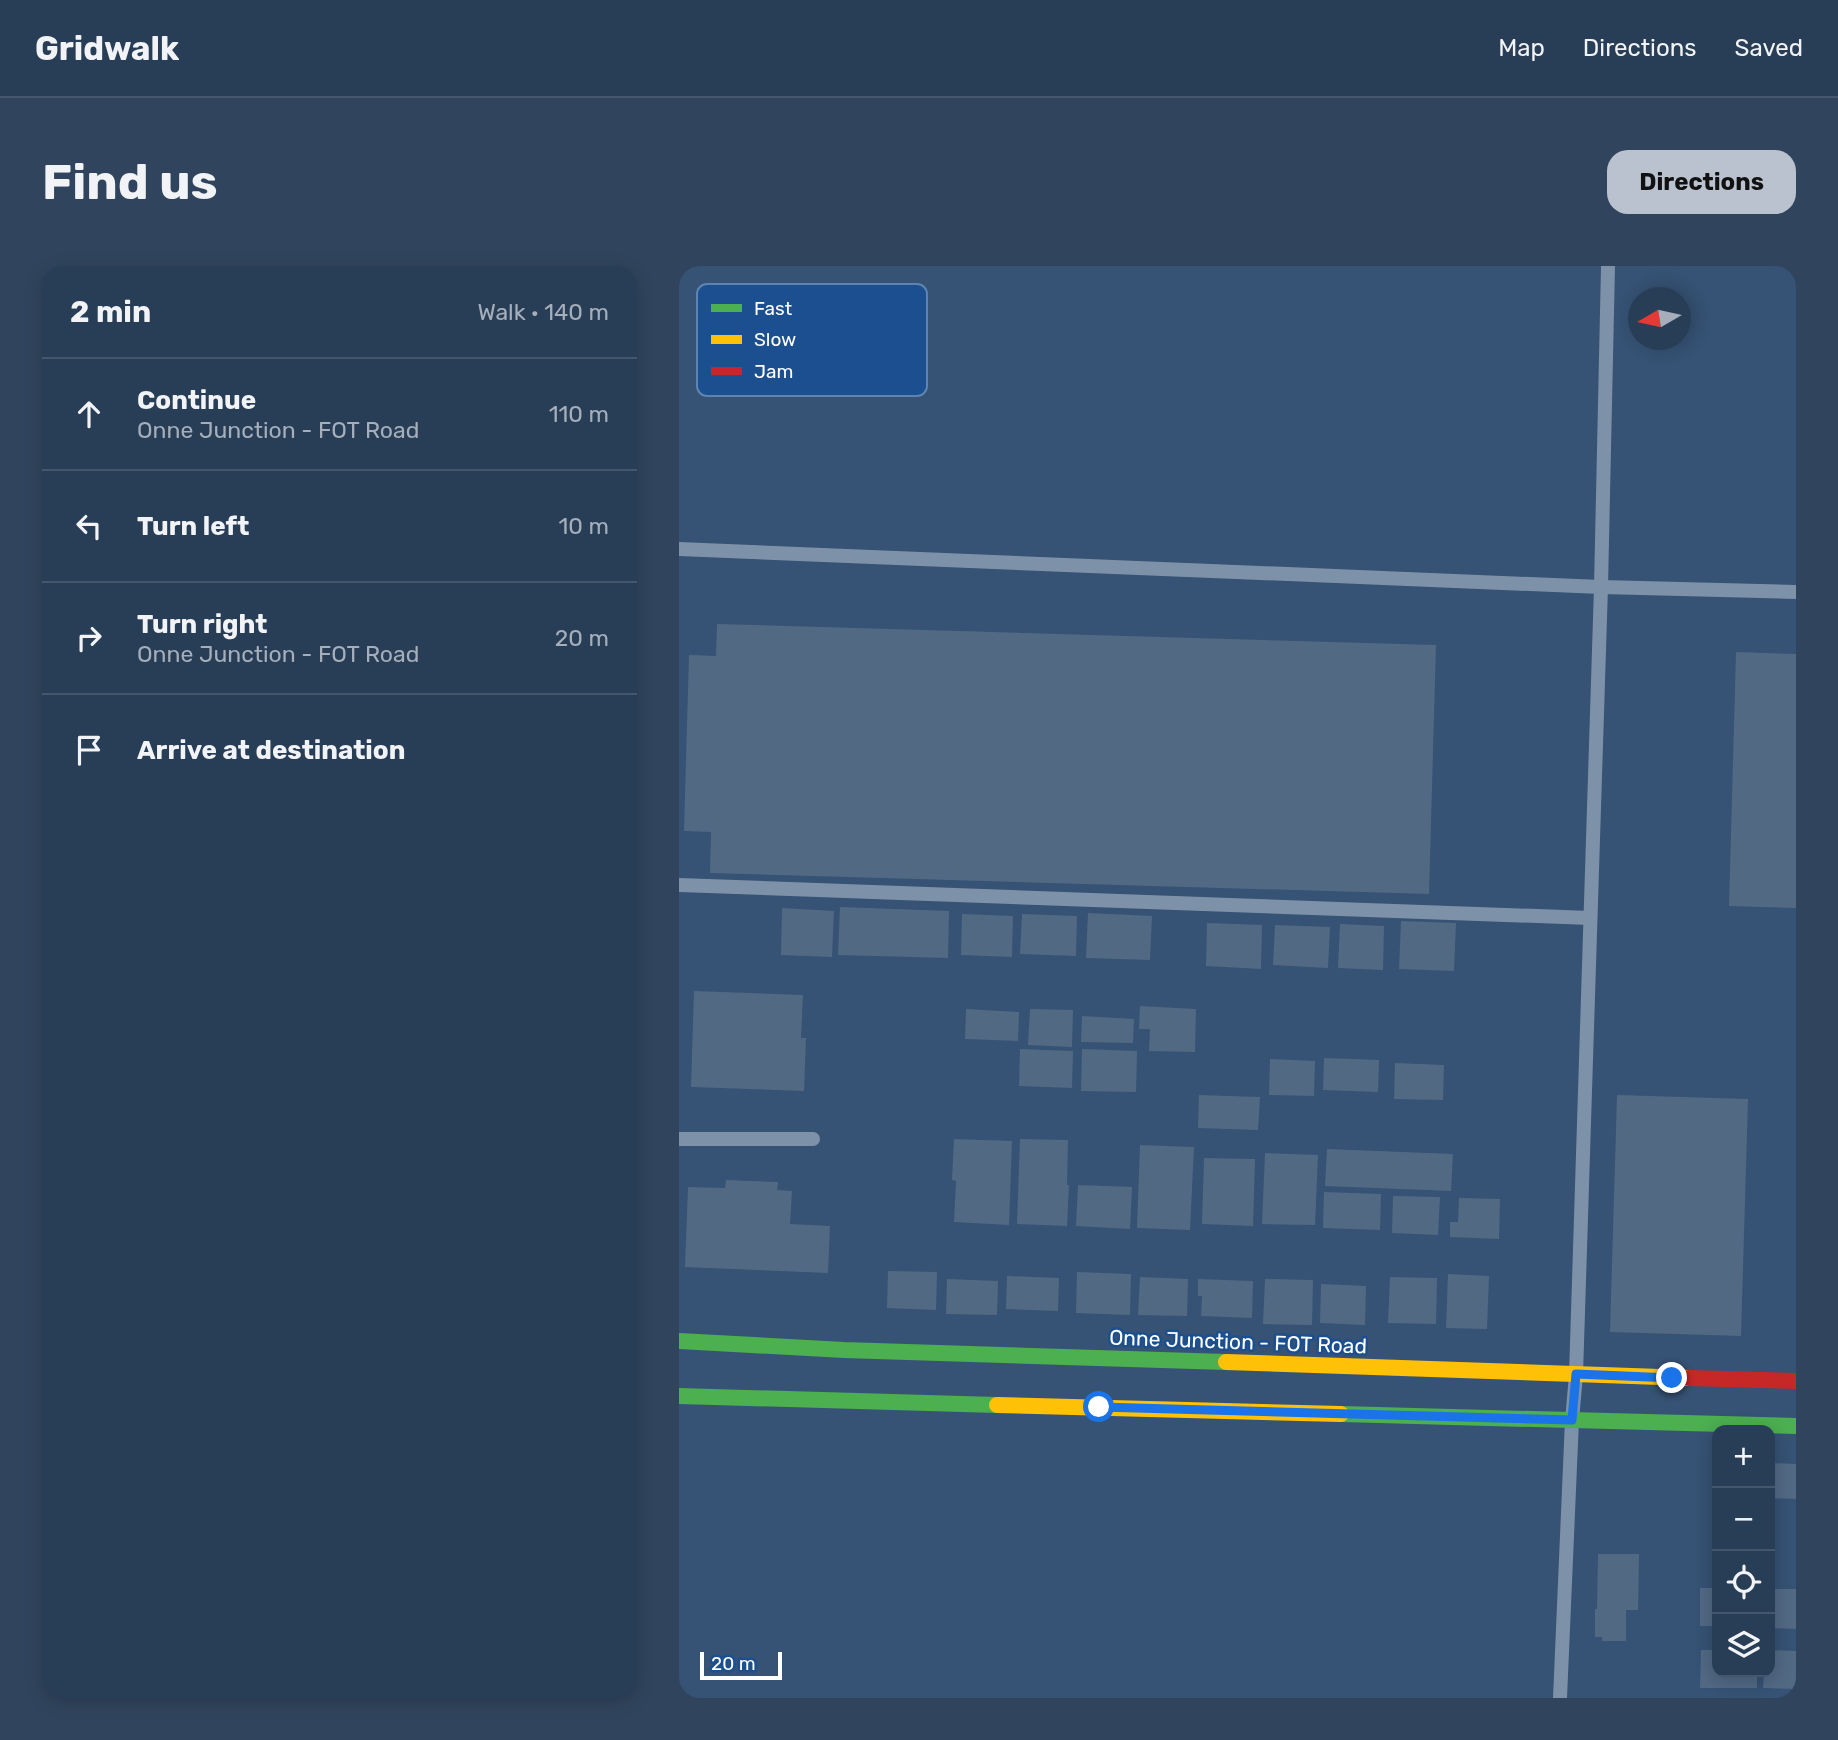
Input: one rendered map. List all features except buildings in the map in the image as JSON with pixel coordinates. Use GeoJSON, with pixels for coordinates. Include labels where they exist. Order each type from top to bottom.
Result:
{"type":"FeatureCollection","features":[{"type":"Feature","properties":{"kind":"street","name":"Onne Junction - FOT Road"},"geometry":{"type":"LineString","coordinates":[[679,1341],[858,1350],[1796,1381]]}},
{"type":"Feature","properties":{"kind":"street"},"geometry":{"type":"LineString","coordinates":[[679,1396],[1796,1426]]}},
{"type":"Feature","properties":{"kind":"lane"},"geometry":{"type":"LineString","coordinates":[[1560,1698],[1576,1374],[1601,587],[1608,266]]}},
{"type":"Feature","properties":{"kind":"lane"},"geometry":{"type":"LineString","coordinates":[[679,549],[1601,587],[1796,592]]}},
{"type":"Feature","properties":{"kind":"lane"},"geometry":{"type":"LineString","coordinates":[[679,885],[1590,918]]}},
{"type":"Feature","properties":{"kind":"lane"},"geometry":{"type":"LineString","coordinates":[[679,1139],[813,1139]]}},
{"type":"Feature","properties":{"kind":"traffic: fast"},"geometry":{"type":"LineString","coordinates":[[679,1341],[844,1350],[1226,1362]]}},
{"type":"Feature","properties":{"kind":"traffic: fast"},"geometry":{"type":"LineString","coordinates":[[679,1396],[997,1405]]}},
{"type":"Feature","properties":{"kind":"traffic: fast"},"geometry":{"type":"LineString","coordinates":[[1341,1414],[1796,1426]]}},
{"type":"Feature","properties":{"kind":"traffic: slow"},"geometry":{"type":"LineString","coordinates":[[1226,1362],[1689,1378]]}},
{"type":"Feature","properties":{"kind":"traffic: slow"},"geometry":{"type":"LineString","coordinates":[[997,1405],[1341,1414]]}},
{"type":"Feature","properties":{"kind":"traffic: jam"},"geometry":{"type":"LineString","coordinates":[[1689,1378],[1796,1381]]}},
{"type":"Feature","properties":{"kind":"route"},"geometry":{"type":"LineString","coordinates":[[1099,1407],[1572,1420],[1576,1374],[1672,1378]]}}]}
